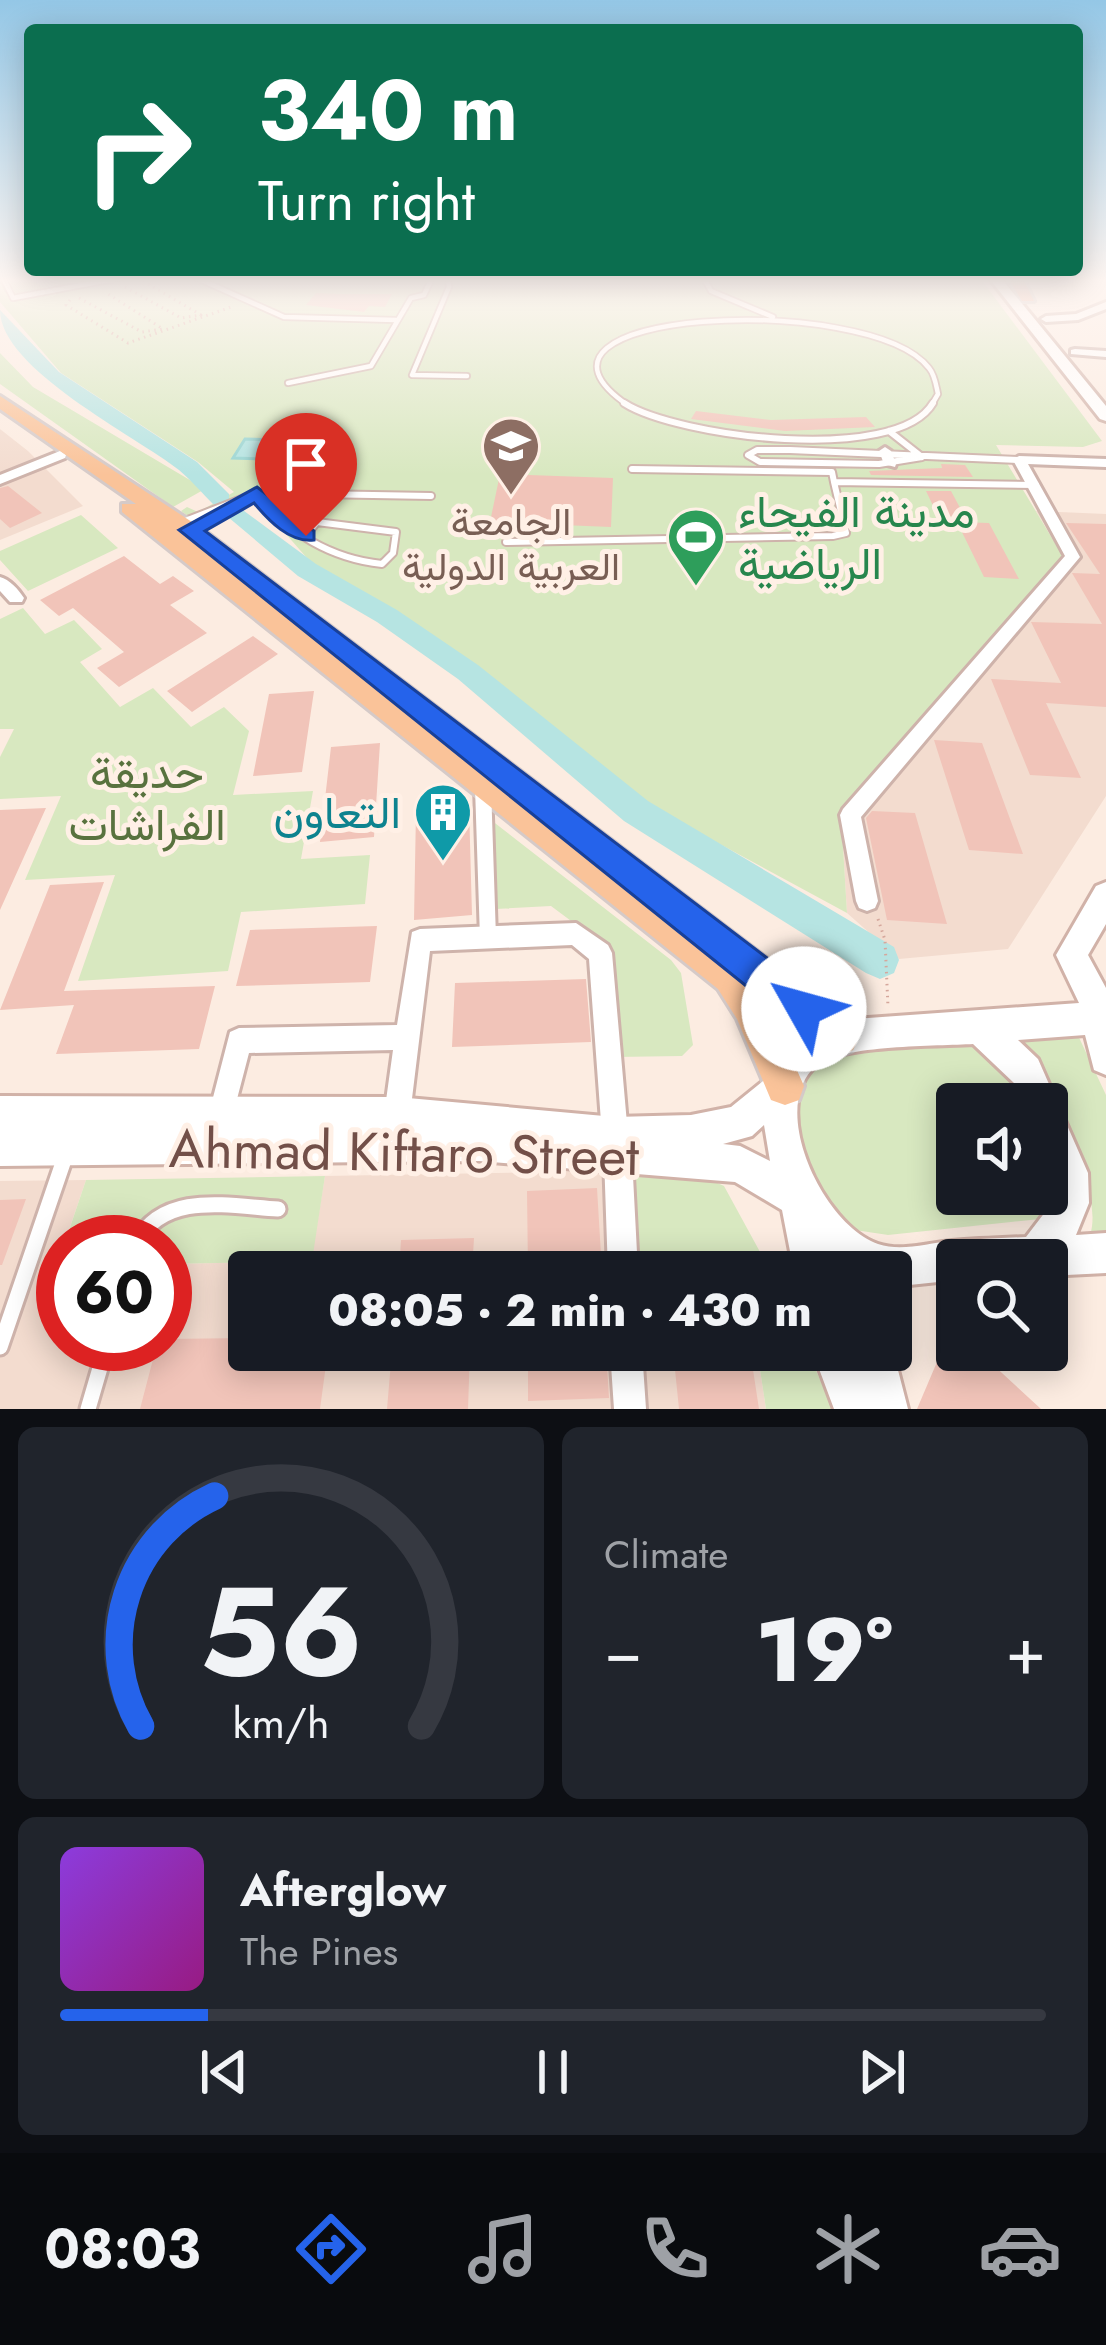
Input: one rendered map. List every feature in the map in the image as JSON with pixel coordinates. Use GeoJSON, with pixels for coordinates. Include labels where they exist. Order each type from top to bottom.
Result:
{"type":"FeatureCollection","features":[{"type":"Feature","properties":{"kind":"main road"},"geometry":{"type":"LineString","coordinates":[[1048,344],[1106,416]]}},
{"type":"Feature","properties":{"kind":"main road"},"geometry":{"type":"LineString","coordinates":[[1068,344],[1106,390]]}},
{"type":"Feature","properties":{"kind":"main road"},"geometry":{"type":"LineString","coordinates":[[0,400],[185,527],[840,1037],[1105,1017]]}},
{"type":"Feature","properties":{"kind":"main road"},"geometry":{"type":"LineString","coordinates":[[0,413],[731,976],[750,1006],[785,1086],[780,1109],[810,1251]]}},
{"type":"Feature","properties":{"kind":"main road"},"geometry":{"type":"LineString","coordinates":[[1106,896],[1072,955],[1105,1017],[1101,1041],[1106,1058]]}},
{"type":"Feature","properties":{"kind":"main road"},"geometry":{"type":"LineString","coordinates":[[977,1025],[1026,1071],[1032,1083]]}},
{"type":"Feature","properties":{"kind":"main road","name":"Ahmad Kiftaro Street"},"geometry":{"type":"LineString","coordinates":[[0,1148],[617,1146],[739,1124],[785,1086],[801,1056],[840,1037]]}},
{"type":"Feature","properties":{"kind":"main road","name":"Ahmad Kiftaro Street"},"geometry":{"type":"LineString","coordinates":[[0,1114],[398,1115],[740,1164],[799,1199]]}},
{"type":"Feature","properties":{"kind":"main road"},"geometry":{"type":"LineString","coordinates":[[1050,1239],[1068,1219],[1073,1183],[1068,1170]]}},
{"type":"Feature","properties":{"kind":"main road"},"geometry":{"type":"LineString","coordinates":[[799,1199],[821,1230],[849,1251]]}},
{"type":"Feature","properties":{"kind":"main road"},"geometry":{"type":"LineString","coordinates":[[1068,1254],[1106,1253]]}},
{"type":"Feature","properties":{"kind":"main road"},"geometry":{"type":"LineString","coordinates":[[841,1371],[856,1409]]}},
{"type":"Feature","properties":{"kind":"main road"},"geometry":{"type":"LineString","coordinates":[[878,1371],[886,1409]]}},
{"type":"Feature","properties":{"kind":"street"},"geometry":{"type":"LineString","coordinates":[[1075,352],[1106,354]]}},
{"type":"Feature","properties":{"kind":"street"},"geometry":{"type":"LineString","coordinates":[[0,480],[60,455]]}},
{"type":"Feature","properties":{"kind":"street"},"geometry":{"type":"LineString","coordinates":[[1019,460],[1106,463]]}},
{"type":"Feature","properties":{"kind":"street"},"geometry":{"type":"LineString","coordinates":[[867,901],[850,815],[1073,557],[1019,460]]}},
{"type":"Feature","properties":{"kind":"street"},"geometry":{"type":"LineString","coordinates":[[0,582],[16,598]]}},
{"type":"Feature","properties":{"kind":"street"},"geometry":{"type":"LineString","coordinates":[[483,784],[488,938]]}},
{"type":"Feature","properties":{"kind":"street"},"geometry":{"type":"LineString","coordinates":[[398,1115],[420,940],[576,934],[600,953],[621,1251]]}},
{"type":"Feature","properties":{"kind":"street"},"geometry":{"type":"LineString","coordinates":[[222,1113],[239,1041],[406,1037]]}},
{"type":"Feature","properties":{"kind":"street"},"geometry":{"type":"LineString","coordinates":[[627,1371],[630,1409]]}},
{"type":"Feature","properties":{"kind":"lane"},"geometry":{"type":"LineString","coordinates":[[288,382],[370,366],[383,344]]}},
{"type":"Feature","properties":{"kind":"lane"},"geometry":{"type":"LineString","coordinates":[[425,344],[412,374],[467,376]]}},
{"type":"Feature","properties":{"kind":"lane"},"geometry":{"type":"LineString","coordinates":[[611,344],[598,370],[606,388],[652,418],[708,430],[810,439],[889,431],[913,424],[934,407],[939,390],[932,371],[892,344]]}},
{"type":"Feature","properties":{"kind":"lane"},"geometry":{"type":"LineString","coordinates":[[889,431],[922,457]]}},
{"type":"Feature","properties":{"kind":"lane"},"geometry":{"type":"LineString","coordinates":[[922,457],[757,450],[748,455],[760,462],[887,457],[1019,460]]}},
{"type":"Feature","properties":{"kind":"lane"},"geometry":{"type":"LineString","coordinates":[[506,542],[833,536],[846,532],[832,472],[632,469]]}},
{"type":"Feature","properties":{"kind":"lane"},"geometry":{"type":"LineString","coordinates":[[834,482],[1036,485]]}},
{"type":"Feature","properties":{"kind":"lane"},"geometry":{"type":"LineString","coordinates":[[257,493],[276,516],[306,536],[368,564],[382,564],[397,540],[396,532],[317,522],[306,536]]}},
{"type":"Feature","properties":{"kind":"lane"},"geometry":{"type":"LineString","coordinates":[[185,527],[257,493],[430,496]]}},
{"type":"Feature","properties":{"kind":"lane"},"geometry":{"type":"LineString","coordinates":[[0,1347],[68,1148]]}},
{"type":"Feature","properties":{"kind":"lane"},"geometry":{"type":"LineString","coordinates":[[159,1215],[169,1207],[278,1209]]}},
{"type":"Feature","properties":{"kind":"lane"},"geometry":{"type":"LineString","coordinates":[[88,1409],[99,1371]]}},
{"type":"Feature","properties":{"kind":"path"},"geometry":{"type":"LineString","coordinates":[[867,901],[889,937],[883,983],[893,1033]]}},
{"type":"Feature","properties":{"kind":"shaded area"},"geometry":{"type":"Polygon","coordinates":[[[0,429],[28,451],[83,506],[0,540],[0,429]]]}},
{"type":"Feature","properties":{"kind":"shaded area"},"geometry":{"type":"Polygon","coordinates":[[[1036,511],[1106,514],[1106,796],[1008,949],[899,959],[847,913],[841,813],[1064,558],[1036,511]]]}},
{"type":"Feature","properties":{"kind":"shaded area"},"geometry":{"type":"Polygon","coordinates":[[[604,1171],[610,1251],[313,1251],[325,1176],[604,1171]]]}},
{"type":"Feature","properties":{"kind":"shaded area"},"geometry":{"type":"Polygon","coordinates":[[[86,1180],[74,1215],[36,1215],[36,1371],[192,1371],[192,1263],[228,1263],[228,1371],[760,1371],[766,1409],[0,1409],[0,1181],[86,1180]]]}},
{"type":"Feature","properties":{"kind":"green space","name":"مدينة الفيحاء الرياضية"},"geometry":{"type":"Polygon","coordinates":[[[36,344],[1029,344],[1102,441],[1083,447],[996,445],[1064,558],[841,813],[847,913],[644,803],[476,666],[394,611],[314,566],[256,500],[204,528],[181,511],[187,507],[198,512],[234,492],[198,462],[61,373],[36,344]]]}},
{"type":"Feature","properties":{"kind":"green space"},"geometry":{"type":"Polygon","coordinates":[[[0,353],[33,387],[205,489],[173,507],[0,384],[0,353]]]}},
{"type":"Feature","properties":{"kind":"green space"},"geometry":{"type":"Polygon","coordinates":[[[81,515],[118,548],[28,591],[0,560],[0,551],[81,515]]]}},
{"type":"Feature","properties":{"kind":"green space","name":"حديقة الفراشات"},"geometry":{"type":"Polygon","coordinates":[[[23,608],[45,634],[74,620],[102,649],[80,662],[120,707],[153,688],[191,727],[224,707],[249,731],[233,795],[313,791],[301,859],[370,855],[365,904],[241,912],[228,971],[78,981],[115,875],[25,880],[61,796],[0,799],[0,757],[14,729],[0,729],[0,619],[23,608]]]}},
{"type":"Feature","properties":{"kind":"green space"},"geometry":{"type":"Polygon","coordinates":[[[491,820],[671,960],[681,973],[693,1045],[682,1056],[615,1057],[606,947],[551,906],[496,909],[491,820]]]}},
{"type":"Feature","properties":{"kind":"green space"},"geometry":{"type":"Polygon","coordinates":[[[1075,1029],[1106,1095],[1106,1234],[1090,1235],[1089,1189],[1068,1129],[1068,1083],[1045,1083],[1010,1031],[1075,1029]]]}},
{"type":"Feature","properties":{"kind":"green space"},"geometry":{"type":"Polygon","coordinates":[[[986,1044],[1016,1083],[936,1083],[936,1215],[1050,1218],[888,1235],[855,1230],[842,1221],[809,1176],[791,1101],[822,1048],[986,1044]]]}},
{"type":"Feature","properties":{"kind":"green space"},"geometry":{"type":"Polygon","coordinates":[[[689,1170],[724,1186],[760,1251],[610,1251],[604,1171],[689,1170]]]}},
{"type":"Feature","properties":{"kind":"green space"},"geometry":{"type":"Polygon","coordinates":[[[325,1176],[314,1251],[228,1251],[228,1263],[192,1263],[192,1215],[74,1215],[86,1180],[325,1176]]]}},
{"type":"Feature","properties":{"kind":"green space"},"geometry":{"type":"Polygon","coordinates":[[[760,1371],[816,1371],[833,1409],[766,1409],[760,1371]]]}},
{"type":"Feature","properties":{"kind":"water"},"geometry":{"type":"Polygon","coordinates":[[[245,439],[330,441],[321,461],[233,458],[245,439]]]}},
{"type":"Feature","properties":{"kind":"building"},"geometry":{"type":"Polygon","coordinates":[[[696,411],[771,420],[866,417],[875,427],[785,431],[691,419],[696,411]]]}},
{"type":"Feature","properties":{"kind":"building"},"geometry":{"type":"Polygon","coordinates":[[[941,464],[965,465],[973,477],[871,475],[869,471],[942,468],[941,464]]]}},
{"type":"Feature","properties":{"kind":"building"},"geometry":{"type":"Polygon","coordinates":[[[500,474],[613,478],[611,527],[490,522],[500,474]]]}},
{"type":"Feature","properties":{"kind":"building"},"geometry":{"type":"Polygon","coordinates":[[[8,486],[42,513],[10,528],[0,519],[0,488],[8,486]]]}},
{"type":"Feature","properties":{"kind":"building"},"geometry":{"type":"Polygon","coordinates":[[[926,491],[951,491],[965,517],[938,516],[926,491]]]}},
{"type":"Feature","properties":{"kind":"building"},"geometry":{"type":"Polygon","coordinates":[[[957,522],[989,523],[1019,579],[984,577],[957,522]]]}},
{"type":"Feature","properties":{"kind":"building"},"geometry":{"type":"Polygon","coordinates":[[[1066,523],[1106,524],[1106,707],[1046,703],[1081,778],[1030,775],[991,679],[1061,683],[1031,622],[1102,624],[1072,573],[1100,574],[1066,523]]]}},
{"type":"Feature","properties":{"kind":"building"},"geometry":{"type":"Polygon","coordinates":[[[124,556],[160,584],[173,576],[194,591],[170,605],[207,633],[119,687],[97,668],[124,652],[73,608],[59,616],[40,600],[124,556]]]}},
{"type":"Feature","properties":{"kind":"building"},"geometry":{"type":"Polygon","coordinates":[[[253,636],[278,654],[192,712],[167,691],[253,636]]]}},
{"type":"Feature","properties":{"kind":"building"},"geometry":{"type":"Polygon","coordinates":[[[314,691],[302,772],[253,776],[269,694],[314,691]]]}},
{"type":"Feature","properties":{"kind":"building"},"geometry":{"type":"Polygon","coordinates":[[[934,740],[982,743],[1023,854],[969,850],[934,740]]]}},
{"type":"Feature","properties":{"kind":"building"},"geometry":{"type":"Polygon","coordinates":[[[380,743],[374,837],[320,842],[331,747],[380,743]]]}},
{"type":"Feature","properties":{"kind":"building","name":"التعاون"},"geometry":{"type":"Polygon","coordinates":[[[469,806],[472,915],[414,920],[416,811],[469,806]]]}},
{"type":"Feature","properties":{"kind":"building"},"geometry":{"type":"Polygon","coordinates":[[[46,808],[0,910],[0,810],[46,808]]]}},
{"type":"Feature","properties":{"kind":"building"},"geometry":{"type":"Polygon","coordinates":[[[872,811],[915,813],[947,924],[887,920],[866,818],[872,811]]]}},
{"type":"Feature","properties":{"kind":"building"},"geometry":{"type":"Polygon","coordinates":[[[104,882],[64,991],[215,986],[199,1049],[56,1054],[74,1005],[0,1010],[50,885],[104,882]]]}},
{"type":"Feature","properties":{"kind":"building"},"geometry":{"type":"Polygon","coordinates":[[[377,926],[370,982],[236,986],[250,930],[377,926]]]}},
{"type":"Feature","properties":{"kind":"building"},"geometry":{"type":"Polygon","coordinates":[[[586,979],[591,1042],[452,1047],[455,983],[586,979]]]}},
{"type":"Feature","properties":{"kind":"building"},"geometry":{"type":"Polygon","coordinates":[[[597,1188],[601,1251],[528,1251],[527,1191],[597,1188]]]}},
{"type":"Feature","properties":{"kind":"building"},"geometry":{"type":"Polygon","coordinates":[[[26,1199],[2,1265],[0,1265],[0,1200],[26,1199]]]}},
{"type":"Feature","properties":{"kind":"building"},"geometry":{"type":"Polygon","coordinates":[[[474,1238],[473,1251],[400,1251],[401,1240],[474,1238]]]}},
{"type":"Feature","properties":{"kind":"building"},"geometry":{"type":"Polygon","coordinates":[[[228,1338],[228,1371],[325,1371],[320,1409],[140,1409],[150,1371],[192,1371],[192,1339],[228,1338]]]}},
{"type":"Feature","properties":{"kind":"building"},"geometry":{"type":"Polygon","coordinates":[[[936,1364],[936,1371],[1000,1371],[1041,1409],[917,1409],[936,1364]]]}},
{"type":"Feature","properties":{"kind":"building"},"geometry":{"type":"Polygon","coordinates":[[[390,1371],[469,1371],[468,1409],[387,1409],[390,1371]]]}},
{"type":"Feature","properties":{"kind":"building"},"geometry":{"type":"Polygon","coordinates":[[[528,1371],[607,1371],[609,1398],[528,1401],[528,1371]]]}},
{"type":"Feature","properties":{"kind":"building"},"geometry":{"type":"Polygon","coordinates":[[[675,1371],[753,1371],[759,1409],[679,1409],[675,1371]]]}},
{"type":"Feature","properties":{"kind":"waterway"},"geometry":{"type":"LineString","coordinates":[[25,344],[52,376],[189,467],[221,499]]}},
{"type":"Feature","properties":{"kind":"waterway"},"geometry":{"type":"LineString","coordinates":[[236,512],[307,570],[387,616],[468,672],[636,811],[880,960]]}},
{"type":"Feature","properties":{"kind":"place","name":"الجامعة العربية الدولية"},"geometry":{"type":"Point","coordinates":[511,497]}},
{"type":"Feature","properties":{"kind":"place","name":"مدينة الفيحاء الرياضية"},"geometry":{"type":"Point","coordinates":[696,588]}},
{"type":"Feature","properties":{"kind":"place","name":"التعاون"},"geometry":{"type":"Point","coordinates":[443,863]}},
{"type":"Feature","properties":{"kind":"route"},"geometry":{"type":"LineString","coordinates":[[306,536],[276,516],[257,493],[190,530],[804,1009]]}}]}
